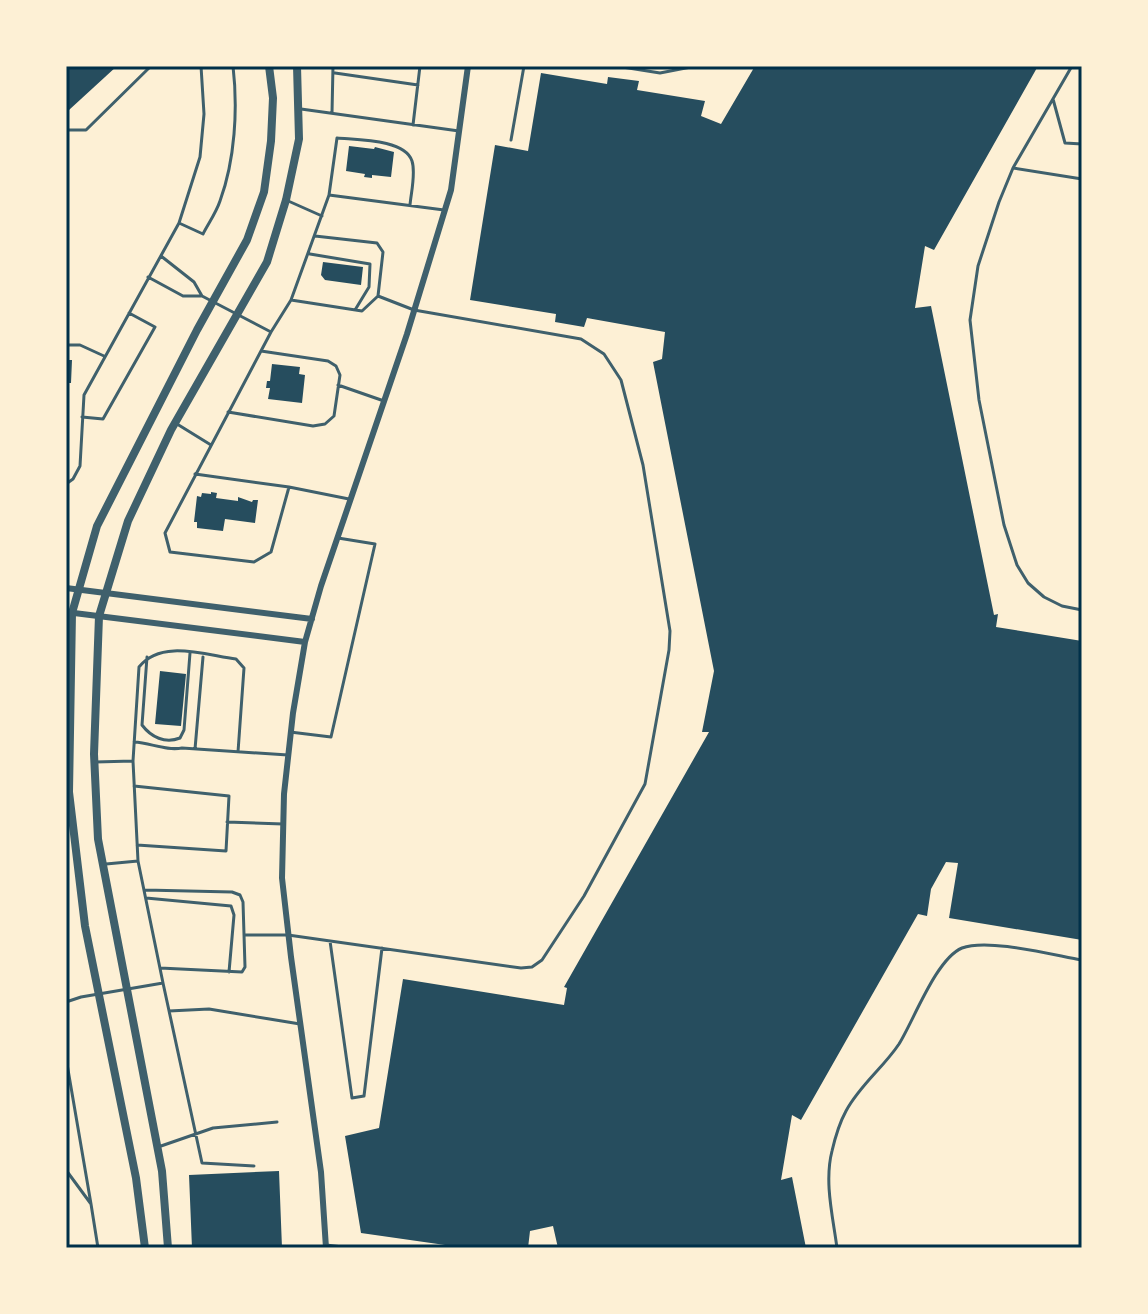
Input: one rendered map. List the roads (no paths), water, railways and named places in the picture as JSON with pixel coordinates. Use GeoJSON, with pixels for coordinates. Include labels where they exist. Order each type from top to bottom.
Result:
{"type":"FeatureCollection","features":[{"type":"Feature","properties":{"kind":"street"},"geometry":{"type":"LineString","coordinates":[[145,1248],[136,1178],[85,926],[69,792],[69,612],[79,590],[97,526],[247,240],[264,192],[272,112],[269,66]]}},
{"type":"Feature","properties":{"kind":"street"},"geometry":{"type":"LineString","coordinates":[[168,1248],[162,1171],[98,839],[94,762],[99,616],[128,521],[175,423],[267,262],[286,200],[299,139],[297,66]]}},
{"type":"Feature","properties":{"kind":"street"},"geometry":{"type":"LineString","coordinates":[[326,1246],[321,1172],[282,878],[290,732],[305,642],[451,190],[468,66]]}},
{"type":"Feature","properties":{"kind":"street"},"geometry":{"type":"LineString","coordinates":[[66,588],[312,619]]}},
{"type":"Feature","properties":{"kind":"street"},"geometry":{"type":"LineString","coordinates":[[69,612],[305,642]]}},
{"type":"Feature","properties":{"kind":"lane"},"geometry":{"type":"LineString","coordinates":[[66,130],[86,130],[151,66]]}},
{"type":"Feature","properties":{"kind":"lane"},"geometry":{"type":"LineString","coordinates":[[66,484],[73,479],[80,466],[84,395],[179,223],[200,157],[204,114],[201,66]]}},
{"type":"Feature","properties":{"kind":"lane"},"geometry":{"type":"LineString","coordinates":[[179,223],[203,234],[220,201],[231,154],[236,92],[233,66]]}},
{"type":"Feature","properties":{"kind":"lane"},"geometry":{"type":"LineString","coordinates":[[332,113],[333,66]]}},
{"type":"Feature","properties":{"kind":"lane"},"geometry":{"type":"LineString","coordinates":[[413,125],[420,66]]}},
{"type":"Feature","properties":{"kind":"lane"},"geometry":{"type":"LineString","coordinates":[[511,140],[524,66]]}},
{"type":"Feature","properties":{"kind":"lane"},"geometry":{"type":"LineString","coordinates":[[616,66],[660,73],[696,66]]}},
{"type":"Feature","properties":{"kind":"lane"},"geometry":{"type":"LineString","coordinates":[[1072,66],[1013,168],[999,202],[976,280],[970,320],[979,400],[1004,525],[1017,565],[1028,583],[1044,597],[1062,606],[1082,610]]}},
{"type":"Feature","properties":{"kind":"lane"},"geometry":{"type":"LineString","coordinates":[[335,73],[418,85]]}},
{"type":"Feature","properties":{"kind":"lane"},"geometry":{"type":"LineString","coordinates":[[1053,99],[1065,143],[1082,144]]}},
{"type":"Feature","properties":{"kind":"lane"},"geometry":{"type":"LineString","coordinates":[[299,109],[459,131]]}},
{"type":"Feature","properties":{"kind":"lane"},"geometry":{"type":"LineString","coordinates":[[289,487],[271,552],[254,562],[170,552],[165,533],[291,300],[329,195],[337,138],[400,147],[413,163],[410,205]]}},
{"type":"Feature","properties":{"kind":"lane"},"geometry":{"type":"LineString","coordinates":[[1013,168],[1082,179]]}},
{"type":"Feature","properties":{"kind":"lane"},"geometry":{"type":"LineString","coordinates":[[329,195],[445,210]]}},
{"type":"Feature","properties":{"kind":"lane"},"geometry":{"type":"LineString","coordinates":[[286,200],[322,216]]}},
{"type":"Feature","properties":{"kind":"lane"},"geometry":{"type":"LineString","coordinates":[[291,300],[362,311],[378,296],[383,252],[377,243],[315,236]]}},
{"type":"Feature","properties":{"kind":"lane"},"geometry":{"type":"LineString","coordinates":[[308,254],[370,264],[369,287],[355,310]]}},
{"type":"Feature","properties":{"kind":"lane"},"geometry":{"type":"LineString","coordinates":[[161,256],[194,282],[202,296]]}},
{"type":"Feature","properties":{"kind":"lane"},"geometry":{"type":"LineString","coordinates":[[148,277],[183,296],[202,296],[271,332]]}},
{"type":"Feature","properties":{"kind":"lane"},"geometry":{"type":"LineString","coordinates":[[244,935],[288,935],[521,968],[532,967],[542,960],[584,896],[645,784],[670,631],[643,465],[621,380],[604,354],[581,339],[414,310],[378,296]]}},
{"type":"Feature","properties":{"kind":"lane"},"geometry":{"type":"LineString","coordinates":[[82,417],[103,419],[155,327],[128,313]]}},
{"type":"Feature","properties":{"kind":"lane"},"geometry":{"type":"LineString","coordinates":[[66,345],[80,345],[104,356]]}},
{"type":"Feature","properties":{"kind":"lane"},"geometry":{"type":"LineString","coordinates":[[228,412],[313,426],[325,424],[334,416],[340,375],[336,366],[328,361],[261,351]]}},
{"type":"Feature","properties":{"kind":"lane"},"geometry":{"type":"LineString","coordinates":[[338,385],[384,401]]}},
{"type":"Feature","properties":{"kind":"lane"},"geometry":{"type":"LineString","coordinates":[[175,423],[211,445]]}},
{"type":"Feature","properties":{"kind":"lane"},"geometry":{"type":"LineString","coordinates":[[195,474],[289,487],[352,500]]}},
{"type":"Feature","properties":{"kind":"lane"},"geometry":{"type":"LineString","coordinates":[[290,732],[331,737],[375,544],[338,538]]}},
{"type":"Feature","properties":{"kind":"lane"},"geometry":{"type":"LineString","coordinates":[[238,752],[244,668],[236,659],[163,650],[147,657],[139,667],[134,786],[138,861],[163,983],[202,1163],[254,1166]]}},
{"type":"Feature","properties":{"kind":"lane"},"geometry":{"type":"LineString","coordinates":[[147,657],[142,725],[149,734],[172,742],[180,738],[184,730],[190,653]]}},
{"type":"Feature","properties":{"kind":"lane"},"geometry":{"type":"LineString","coordinates":[[195,749],[204,655]]}},
{"type":"Feature","properties":{"kind":"lane"},"geometry":{"type":"LineString","coordinates":[[134,742],[153,743],[169,750],[288,755]]}},
{"type":"Feature","properties":{"kind":"lane"},"geometry":{"type":"LineString","coordinates":[[94,762],[133,761]]}},
{"type":"Feature","properties":{"kind":"lane"},"geometry":{"type":"LineString","coordinates":[[134,786],[229,796],[226,851],[137,845]]}},
{"type":"Feature","properties":{"kind":"lane"},"geometry":{"type":"LineString","coordinates":[[227,822],[283,824]]}},
{"type":"Feature","properties":{"kind":"lane"},"geometry":{"type":"LineString","coordinates":[[103,864],[138,861]]}},
{"type":"Feature","properties":{"kind":"lane"},"geometry":{"type":"LineString","coordinates":[[144,890],[232,892],[240,895],[243,902],[245,967],[242,972],[160,968]]}},
{"type":"Feature","properties":{"kind":"lane"},"geometry":{"type":"LineString","coordinates":[[146,898],[231,906],[234,915],[229,972]]}},
{"type":"Feature","properties":{"kind":"lane"},"geometry":{"type":"LineString","coordinates":[[330,941],[352,1098],[364,1096],[382,948]]}},
{"type":"Feature","properties":{"kind":"lane"},"geometry":{"type":"LineString","coordinates":[[837,1248],[830,1195],[831,1154],[844,1114],[857,1092],[899,1044],[918,1005],[948,958],[970,945],[990,945],[1082,960]]}},
{"type":"Feature","properties":{"kind":"lane"},"geometry":{"type":"LineString","coordinates":[[66,1002],[163,983]]}},
{"type":"Feature","properties":{"kind":"lane"},"geometry":{"type":"LineString","coordinates":[[169,1011],[209,1009],[300,1024]]}},
{"type":"Feature","properties":{"kind":"lane"},"geometry":{"type":"LineString","coordinates":[[66,1058],[98,1248]]}},
{"type":"Feature","properties":{"kind":"lane"},"geometry":{"type":"LineString","coordinates":[[157,1148],[213,1128],[277,1122]]}},
{"type":"Feature","properties":{"kind":"lane"},"geometry":{"type":"LineString","coordinates":[[66,1170],[91,1204]]}},
{"type":"Feature","properties":{"kind":"lane"},"geometry":{"type":"LineString","coordinates":[[326,1246],[351,1248]]}}]}
